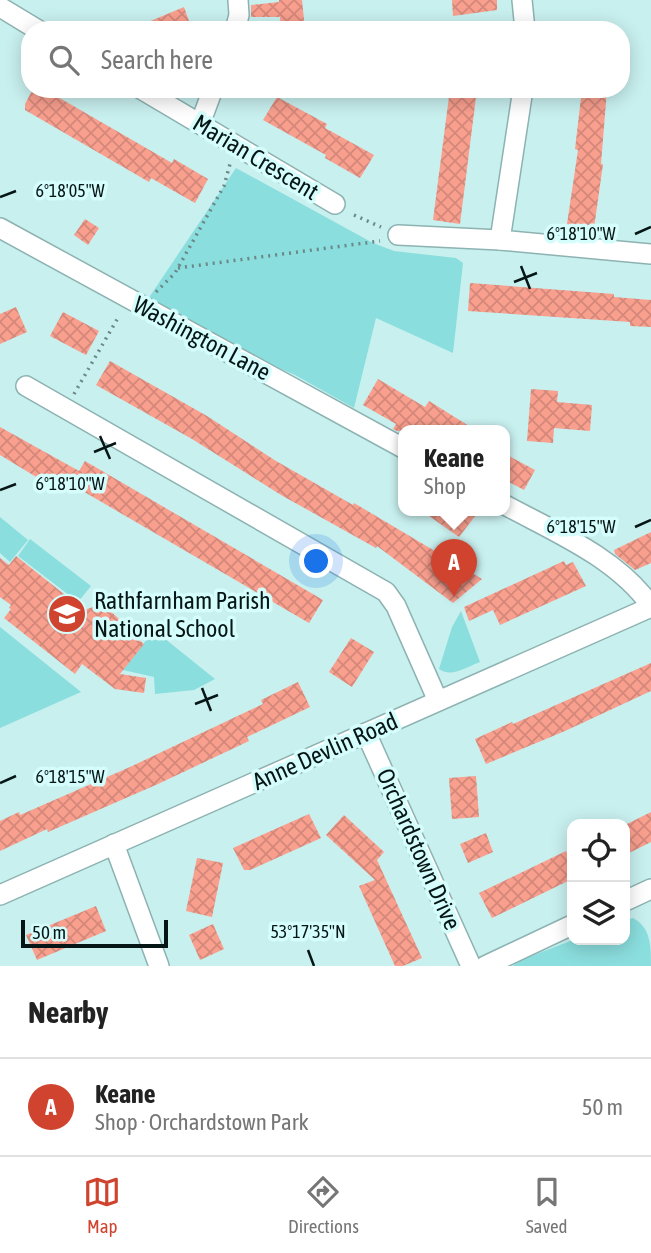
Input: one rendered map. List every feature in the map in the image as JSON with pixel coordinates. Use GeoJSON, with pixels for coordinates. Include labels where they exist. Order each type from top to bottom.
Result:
{"type":"FeatureCollection","features":[{"type":"Feature","properties":{"kind":"street"},"geometry":{"type":"LineString","coordinates":[[237,21],[238,0]]}},
{"type":"Feature","properties":{"kind":"street"},"geometry":{"type":"LineString","coordinates":[[522,0],[524,21]]}},
{"type":"Feature","properties":{"kind":"street"},"geometry":{"type":"LineString","coordinates":[[0,8],[22,21]]}},
{"type":"Feature","properties":{"kind":"street","name":"Marian Crescent"},"geometry":{"type":"LineString","coordinates":[[156,98],[335,204]]}},
{"type":"Feature","properties":{"kind":"street"},"geometry":{"type":"LineString","coordinates":[[200,124],[210,98]]}},
{"type":"Feature","properties":{"kind":"street"},"geometry":{"type":"LineString","coordinates":[[500,240],[522,98]]}},
{"type":"Feature","properties":{"kind":"street","name":"Washington Lane"},"geometry":{"type":"LineString","coordinates":[[0,228],[398,445]]}},
{"type":"Feature","properties":{"kind":"street"},"geometry":{"type":"LineString","coordinates":[[387,235],[500,240],[651,254]]}},
{"type":"Feature","properties":{"kind":"street"},"geometry":{"type":"LineString","coordinates":[[26,386],[386,592],[396,606],[438,701]]}},
{"type":"Feature","properties":{"kind":"street"},"geometry":{"type":"LineString","coordinates":[[510,508],[594,555],[638,587],[651,606]]}},
{"type":"Feature","properties":{"kind":"street","name":"Anne Devlin Road"},"geometry":{"type":"LineString","coordinates":[[0,895],[651,606]]}},
{"type":"Feature","properties":{"kind":"street","name":"Orchardstown Drive"},"geometry":{"type":"LineString","coordinates":[[366,733],[471,966]]}},
{"type":"Feature","properties":{"kind":"street"},"geometry":{"type":"LineString","coordinates":[[114,844],[159,966]]}},
{"type":"Feature","properties":{"kind":"street"},"geometry":{"type":"LineString","coordinates":[[630,899],[651,889]]}},
{"type":"Feature","properties":{"kind":"street"},"geometry":{"type":"LineString","coordinates":[[485,966],[567,927]]}},
{"type":"Feature","properties":{"kind":"path"},"geometry":{"type":"LineString","coordinates":[[65,409],[137,303],[154,295],[178,268],[224,186],[232,158]]}},
{"type":"Feature","properties":{"kind":"path"},"geometry":{"type":"LineString","coordinates":[[354,215],[387,235]]}},
{"type":"Feature","properties":{"kind":"path"},"geometry":{"type":"LineString","coordinates":[[178,268],[387,235]]}},
{"type":"Feature","properties":{"kind":"shaded area"},"geometry":{"type":"Polygon","coordinates":[[[236,168],[373,243],[394,251],[456,258],[463,263],[453,353],[376,318],[354,408],[295,375],[215,341],[146,302],[236,168]]]}},
{"type":"Feature","properties":{"kind":"shaded area"},"geometry":{"type":"Polygon","coordinates":[[[0,517],[28,540],[10,562],[0,553],[0,517]]]}},
{"type":"Feature","properties":{"kind":"shaded area"},"geometry":{"type":"Polygon","coordinates":[[[30,539],[91,586],[78,602],[18,556],[30,539]]]}},
{"type":"Feature","properties":{"kind":"shaded area"},"geometry":{"type":"Polygon","coordinates":[[[461,611],[480,662],[459,671],[444,671],[439,669],[452,627],[461,611]]]}},
{"type":"Feature","properties":{"kind":"shaded area"},"geometry":{"type":"Polygon","coordinates":[[[0,627],[81,692],[0,728],[0,627]]]}},
{"type":"Feature","properties":{"kind":"shaded area"},"geometry":{"type":"Polygon","coordinates":[[[154,630],[215,679],[194,690],[155,694],[154,677],[123,670],[154,630]]]}},
{"type":"Feature","properties":{"kind":"shaded area"},"geometry":{"type":"Polygon","coordinates":[[[630,919],[639,922],[647,932],[651,966],[513,966],[518,961],[567,942],[567,945],[630,945],[630,919]]]}},
{"type":"Feature","properties":{"kind":"building"},"geometry":{"type":"Polygon","coordinates":[[[302,0],[304,21],[280,21],[280,17],[251,17],[251,5],[302,0]]]}},
{"type":"Feature","properties":{"kind":"building"},"geometry":{"type":"Polygon","coordinates":[[[452,0],[497,0],[497,10],[453,16],[452,0]]]}},
{"type":"Feature","properties":{"kind":"building"},"geometry":{"type":"Polygon","coordinates":[[[184,7],[189,21],[151,21],[184,7]]]}},
{"type":"Feature","properties":{"kind":"building"},"geometry":{"type":"Polygon","coordinates":[[[28,98],[60,98],[172,163],[174,159],[208,179],[195,203],[151,178],[149,182],[25,110],[28,98]]]}},
{"type":"Feature","properties":{"kind":"building"},"geometry":{"type":"Polygon","coordinates":[[[279,98],[327,124],[325,128],[374,155],[360,178],[325,158],[326,155],[263,120],[279,98]]]}},
{"type":"Feature","properties":{"kind":"building"},"geometry":{"type":"Polygon","coordinates":[[[449,98],[476,98],[460,224],[433,220],[449,98]]]}},
{"type":"Feature","properties":{"kind":"building"},"geometry":{"type":"Polygon","coordinates":[[[581,98],[606,98],[603,164],[594,228],[567,224],[578,150],[575,149],[581,98]]]}},
{"type":"Feature","properties":{"kind":"building"},"geometry":{"type":"Polygon","coordinates":[[[85,219],[99,228],[88,245],[74,235],[85,219]]]}},
{"type":"Feature","properties":{"kind":"building"},"geometry":{"type":"Polygon","coordinates":[[[470,283],[614,294],[614,297],[651,300],[651,327],[630,326],[630,322],[468,311],[470,283]]]}},
{"type":"Feature","properties":{"kind":"building"},"geometry":{"type":"Polygon","coordinates":[[[16,307],[27,332],[0,344],[0,314],[16,307]]]}},
{"type":"Feature","properties":{"kind":"building"},"geometry":{"type":"Polygon","coordinates":[[[63,312],[99,331],[86,355],[50,336],[63,312]]]}},
{"type":"Feature","properties":{"kind":"building"},"geometry":{"type":"Polygon","coordinates":[[[110,361],[207,416],[276,461],[353,505],[354,503],[482,579],[453,603],[377,546],[376,548],[281,495],[192,439],[96,385],[110,361]]]}},
{"type":"Feature","properties":{"kind":"building"},"geometry":{"type":"Polygon","coordinates":[[[378,379],[425,407],[429,401],[467,425],[398,425],[397,431],[393,429],[396,424],[363,405],[378,379]]]}},
{"type":"Feature","properties":{"kind":"building"},"geometry":{"type":"Polygon","coordinates":[[[531,389],[558,391],[557,402],[592,405],[590,431],[554,428],[553,443],[527,441],[531,389]]]}},
{"type":"Feature","properties":{"kind":"building"},"geometry":{"type":"Polygon","coordinates":[[[0,427],[79,471],[85,461],[323,600],[309,623],[57,476],[51,486],[0,455],[0,427]]]}},
{"type":"Feature","properties":{"kind":"building"},"geometry":{"type":"Polygon","coordinates":[[[510,457],[535,470],[524,490],[510,483],[510,457]]]}},
{"type":"Feature","properties":{"kind":"building"},"geometry":{"type":"Polygon","coordinates":[[[429,516],[475,516],[459,537],[429,516]]]}},
{"type":"Feature","properties":{"kind":"building"},"geometry":{"type":"Polygon","coordinates":[[[651,532],[651,563],[635,570],[615,554],[614,550],[651,532]]]}},
{"type":"Feature","properties":{"kind":"building"},"geometry":{"type":"Polygon","coordinates":[[[16,556],[84,610],[96,606],[107,608],[119,619],[117,622],[144,644],[120,674],[146,678],[144,693],[115,689],[82,664],[75,674],[4,618],[11,605],[0,597],[0,558],[9,565],[16,556]]]}},
{"type":"Feature","properties":{"kind":"building"},"geometry":{"type":"Polygon","coordinates":[[[564,561],[566,565],[573,562],[586,586],[500,625],[493,610],[469,621],[464,607],[564,561]]]}},
{"type":"Feature","properties":{"kind":"building"},"geometry":{"type":"Polygon","coordinates":[[[351,638],[374,652],[352,687],[329,672],[351,638]]]}},
{"type":"Feature","properties":{"kind":"building"},"geometry":{"type":"Polygon","coordinates":[[[651,663],[651,691],[486,764],[475,739],[651,663]]]}},
{"type":"Feature","properties":{"kind":"building"},"geometry":{"type":"Polygon","coordinates":[[[298,682],[310,707],[247,737],[249,741],[158,784],[0,851],[0,821],[19,812],[20,815],[130,767],[263,704],[261,700],[298,682]]]}},
{"type":"Feature","properties":{"kind":"building"},"geometry":{"type":"Polygon","coordinates":[[[476,776],[479,817],[452,819],[449,778],[476,776]]]}},
{"type":"Feature","properties":{"kind":"building"},"geometry":{"type":"Polygon","coordinates":[[[651,812],[651,842],[630,852],[630,822],[651,812]]]}},
{"type":"Feature","properties":{"kind":"building"},"geometry":{"type":"Polygon","coordinates":[[[309,814],[321,838],[250,870],[244,870],[233,848],[309,814]]]}},
{"type":"Feature","properties":{"kind":"building"},"geometry":{"type":"Polygon","coordinates":[[[344,815],[384,852],[377,860],[422,958],[403,966],[395,966],[359,886],[375,880],[326,835],[344,815]]]}},
{"type":"Feature","properties":{"kind":"building"},"geometry":{"type":"Polygon","coordinates":[[[486,833],[493,852],[468,863],[460,844],[486,833]]]}},
{"type":"Feature","properties":{"kind":"building"},"geometry":{"type":"Polygon","coordinates":[[[566,851],[567,881],[492,918],[479,893],[566,851]]]}},
{"type":"Feature","properties":{"kind":"building"},"geometry":{"type":"Polygon","coordinates":[[[197,858],[223,863],[212,917],[186,911],[197,858]]]}},
{"type":"Feature","properties":{"kind":"building"},"geometry":{"type":"Polygon","coordinates":[[[96,906],[106,931],[37,960],[26,935],[96,906]]]}},
{"type":"Feature","properties":{"kind":"building"},"geometry":{"type":"Polygon","coordinates":[[[213,924],[224,949],[200,960],[189,935],[213,924]]]}},
{"type":"Feature","properties":{"kind":"place","name":"Keane"},"geometry":{"type":"Point","coordinates":[454,597]}},
{"type":"Feature","properties":{"kind":"place","name":"Rathfarnham Parish National School"},"geometry":{"type":"Point","coordinates":[67,614]}}]}
